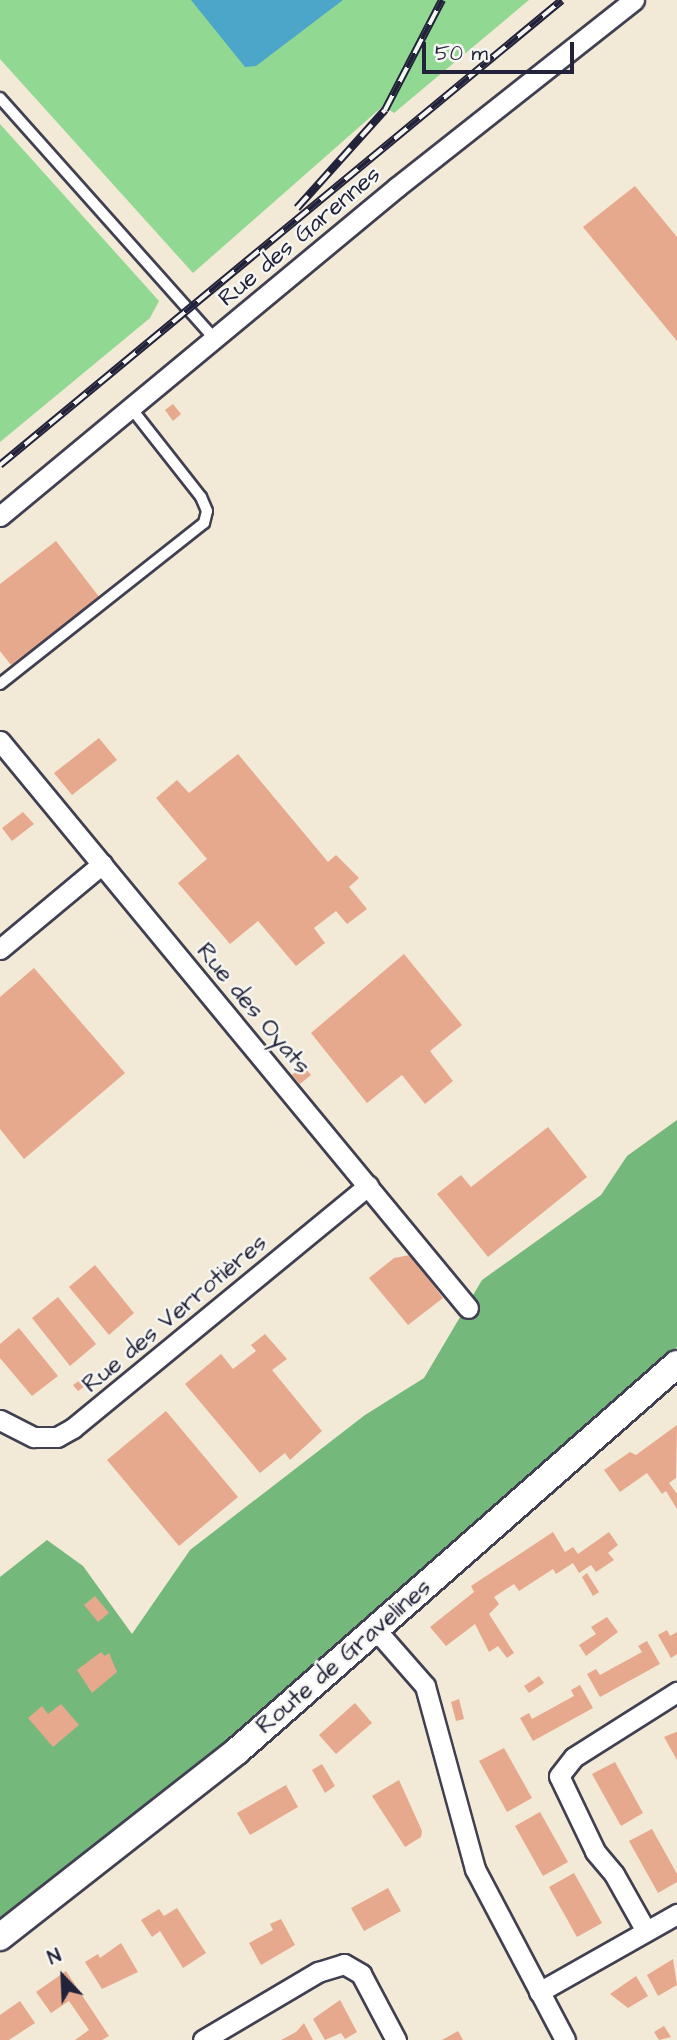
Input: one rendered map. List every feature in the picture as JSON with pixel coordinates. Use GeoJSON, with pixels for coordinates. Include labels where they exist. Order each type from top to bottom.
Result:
{"type":"FeatureCollection","features":[{"type":"Feature","properties":{"kind":"main road","name":"Route de Gravelines"},"geometry":{"type":"LineString","coordinates":[[0,1937],[177,1800],[376,1630],[677,1364]]}},
{"type":"Feature","properties":{"kind":"street","name":"Rue des Garennes"},"geometry":{"type":"LineString","coordinates":[[0,516],[634,0]]}},
{"type":"Feature","properties":{"kind":"street","name":"Rue des Oyats"},"geometry":{"type":"LineString","coordinates":[[0,741],[468,1308]]}},
{"type":"Feature","properties":{"kind":"street"},"geometry":{"type":"LineString","coordinates":[[0,949],[102,864]]}},
{"type":"Feature","properties":{"kind":"street","name":"Rue des Verrotières"},"geometry":{"type":"LineString","coordinates":[[0,1420],[34,1437],[57,1437],[73,1428],[368,1186]]}},
{"type":"Feature","properties":{"kind":"street"},"geometry":{"type":"LineString","coordinates":[[376,1630],[425,1686],[475,1869],[565,2040]]}},
{"type":"Feature","properties":{"kind":"street"},"geometry":{"type":"LineString","coordinates":[[646,1931],[614,1874],[595,1850],[559,1776],[574,1757],[677,1692]]}},
{"type":"Feature","properties":{"kind":"street"},"geometry":{"type":"LineString","coordinates":[[539,1992],[676,1916]]}},
{"type":"Feature","properties":{"kind":"street"},"geometry":{"type":"LineString","coordinates":[[203,2040],[318,1972],[344,1964],[361,1974],[396,2040]]}},
{"type":"Feature","properties":{"kind":"lane"},"geometry":{"type":"LineString","coordinates":[[0,99],[215,339]]}},
{"type":"Feature","properties":{"kind":"lane"},"geometry":{"type":"LineString","coordinates":[[0,684],[204,523],[207,511],[201,497],[131,408]]}},
{"type":"Feature","properties":{"kind":"green space"},"geometry":{"type":"Polygon","coordinates":[[[0,0],[529,0],[394,113],[383,106],[193,273],[0,59],[0,0]]]}},
{"type":"Feature","properties":{"kind":"green space"},"geometry":{"type":"Polygon","coordinates":[[[0,124],[159,301],[150,318],[0,442],[0,124]]]}},
{"type":"Feature","properties":{"kind":"green space"},"geometry":{"type":"Polygon","coordinates":[[[677,1120],[677,1347],[193,1773],[0,1919],[0,1577],[47,1540],[83,1566],[132,1634],[190,1550],[365,1415],[424,1378],[482,1280],[601,1195],[627,1156],[677,1120]]]}},
{"type":"Feature","properties":{"kind":"water"},"geometry":{"type":"Polygon","coordinates":[[[191,0],[343,0],[256,66],[245,67],[191,0]]]}},
{"type":"Feature","properties":{"kind":"building"},"geometry":{"type":"Polygon","coordinates":[[[635,186],[677,237],[677,341],[583,227],[635,186]]]}},
{"type":"Feature","properties":{"kind":"building"},"geometry":{"type":"Polygon","coordinates":[[[173,404],[181,414],[173,421],[165,410],[173,404]]]}},
{"type":"Feature","properties":{"kind":"building"},"geometry":{"type":"Polygon","coordinates":[[[56,541],[100,598],[11,665],[0,651],[0,584],[56,541]]]}},
{"type":"Feature","properties":{"kind":"building"},"geometry":{"type":"Polygon","coordinates":[[[99,738],[117,760],[72,795],[54,773],[99,738]]]}},
{"type":"Feature","properties":{"kind":"building"},"geometry":{"type":"Polygon","coordinates":[[[238,754],[328,862],[336,855],[359,878],[349,887],[367,909],[347,924],[336,911],[314,928],[325,943],[296,966],[258,921],[230,944],[178,883],[207,859],[156,798],[177,780],[189,793],[238,754]]]}},
{"type":"Feature","properties":{"kind":"building"},"geometry":{"type":"Polygon","coordinates":[[[23,812],[34,824],[12,841],[2,828],[23,812]]]}},
{"type":"Feature","properties":{"kind":"building"},"geometry":{"type":"Polygon","coordinates":[[[404,954],[462,1025],[430,1051],[453,1081],[425,1104],[402,1075],[367,1103],[311,1033],[404,954]]]}},
{"type":"Feature","properties":{"kind":"building"},"geometry":{"type":"Polygon","coordinates":[[[34,968],[125,1073],[24,1159],[0,1129],[0,997],[34,968]]]}},
{"type":"Feature","properties":{"kind":"building"},"geometry":{"type":"Polygon","coordinates":[[[303,1065],[311,1075],[300,1084],[292,1075],[303,1065]]]}},
{"type":"Feature","properties":{"kind":"building"},"geometry":{"type":"Polygon","coordinates":[[[548,1127],[587,1177],[488,1257],[437,1194],[461,1175],[471,1187],[548,1127]]]}},
{"type":"Feature","properties":{"kind":"building"},"geometry":{"type":"Polygon","coordinates":[[[410,1255],[443,1298],[408,1325],[369,1278],[394,1258],[410,1255]]]}},
{"type":"Feature","properties":{"kind":"building"},"geometry":{"type":"Polygon","coordinates":[[[95,1265],[134,1313],[109,1335],[69,1287],[95,1265]]]}},
{"type":"Feature","properties":{"kind":"building"},"geometry":{"type":"Polygon","coordinates":[[[58,1297],[96,1344],[70,1366],[32,1318],[58,1297]]]}},
{"type":"Feature","properties":{"kind":"building"},"geometry":{"type":"Polygon","coordinates":[[[19,1328],[58,1376],[32,1396],[0,1358],[0,1344],[19,1328]]]}},
{"type":"Feature","properties":{"kind":"building"},"geometry":{"type":"Polygon","coordinates":[[[265,1334],[287,1359],[272,1370],[322,1431],[290,1460],[285,1453],[260,1473],[185,1384],[221,1354],[233,1369],[256,1351],[251,1345],[265,1334]]]}},
{"type":"Feature","properties":{"kind":"building"},"geometry":{"type":"Polygon","coordinates":[[[89,1374],[94,1380],[78,1391],[73,1385],[89,1374]]]}},
{"type":"Feature","properties":{"kind":"building"},"geometry":{"type":"Polygon","coordinates":[[[166,1411],[238,1497],[179,1546],[107,1460],[166,1411]]]}},
{"type":"Feature","properties":{"kind":"building"},"geometry":{"type":"Polygon","coordinates":[[[677,1425],[676,1478],[669,1483],[677,1494],[677,1509],[666,1491],[662,1494],[647,1473],[620,1492],[604,1470],[630,1452],[636,1455],[677,1425]]]}},
{"type":"Feature","properties":{"kind":"building"},"geometry":{"type":"Polygon","coordinates":[[[553,1532],[565,1552],[573,1547],[578,1554],[609,1532],[618,1545],[608,1553],[614,1560],[596,1572],[591,1565],[579,1573],[573,1563],[556,1574],[553,1569],[519,1591],[514,1584],[494,1597],[499,1604],[489,1614],[514,1653],[507,1658],[498,1646],[489,1652],[475,1624],[446,1646],[430,1627],[474,1592],[471,1586],[553,1532]]]}},
{"type":"Feature","properties":{"kind":"building"},"geometry":{"type":"Polygon","coordinates":[[[587,1573],[599,1592],[593,1596],[582,1577],[587,1573]]]}},
{"type":"Feature","properties":{"kind":"building"},"geometry":{"type":"Polygon","coordinates":[[[95,1596],[109,1613],[98,1622],[84,1605],[95,1596]]]}},
{"type":"Feature","properties":{"kind":"building"},"geometry":{"type":"Polygon","coordinates":[[[607,1617],[618,1632],[586,1656],[579,1645],[596,1634],[591,1627],[607,1617]]]}},
{"type":"Feature","properties":{"kind":"building"},"geometry":{"type":"Polygon","coordinates":[[[667,1630],[670,1636],[677,1632],[677,1654],[671,1658],[658,1635],[667,1630]]]}},
{"type":"Feature","properties":{"kind":"building"},"geometry":{"type":"Polygon","coordinates":[[[647,1641],[660,1664],[600,1697],[587,1674],[596,1669],[600,1675],[642,1652],[638,1646],[647,1641]]]}},
{"type":"Feature","properties":{"kind":"building"},"geometry":{"type":"Polygon","coordinates":[[[101,1652],[105,1656],[109,1653],[117,1672],[92,1693],[77,1670],[101,1652]]]}},
{"type":"Feature","properties":{"kind":"building"},"geometry":{"type":"Polygon","coordinates":[[[539,1676],[544,1683],[529,1693],[524,1686],[539,1676]]]}},
{"type":"Feature","properties":{"kind":"building"},"geometry":{"type":"Polygon","coordinates":[[[580,1685],[593,1708],[533,1741],[520,1718],[529,1713],[532,1719],[574,1696],[571,1690],[580,1685]]]}},
{"type":"Feature","properties":{"kind":"building"},"geometry":{"type":"Polygon","coordinates":[[[459,1699],[464,1719],[456,1721],[451,1702],[459,1699]]]}},
{"type":"Feature","properties":{"kind":"building"},"geometry":{"type":"Polygon","coordinates":[[[355,1703],[372,1723],[336,1754],[319,1735],[355,1703]]]}},
{"type":"Feature","properties":{"kind":"building"},"geometry":{"type":"Polygon","coordinates":[[[61,1704],[79,1725],[53,1747],[28,1718],[42,1706],[48,1714],[61,1704]]]}},
{"type":"Feature","properties":{"kind":"building"},"geometry":{"type":"Polygon","coordinates":[[[677,1732],[677,1760],[664,1737],[677,1732]]]}},
{"type":"Feature","properties":{"kind":"building"},"geometry":{"type":"Polygon","coordinates":[[[504,1748],[532,1798],[507,1812],[479,1761],[504,1748]]]}},
{"type":"Feature","properties":{"kind":"building"},"geometry":{"type":"Polygon","coordinates":[[[615,1762],[643,1813],[621,1826],[592,1774],[615,1762]]]}},
{"type":"Feature","properties":{"kind":"building"},"geometry":{"type":"Polygon","coordinates":[[[322,1764],[335,1786],[325,1793],[312,1770],[322,1764]]]}},
{"type":"Feature","properties":{"kind":"building"},"geometry":{"type":"Polygon","coordinates":[[[399,1780],[422,1831],[421,1837],[405,1847],[372,1796],[399,1780]]]}},
{"type":"Feature","properties":{"kind":"building"},"geometry":{"type":"Polygon","coordinates":[[[286,1785],[298,1807],[250,1835],[237,1813],[286,1785]]]}},
{"type":"Feature","properties":{"kind":"building"},"geometry":{"type":"Polygon","coordinates":[[[540,1812],[568,1862],[543,1876],[515,1826],[540,1812]]]}},
{"type":"Feature","properties":{"kind":"building"},"geometry":{"type":"Polygon","coordinates":[[[652,1829],[677,1874],[677,1882],[658,1893],[629,1841],[652,1829]]]}},
{"type":"Feature","properties":{"kind":"building"},"geometry":{"type":"Polygon","coordinates":[[[574,1873],[602,1923],[577,1937],[549,1887],[574,1873]]]}},
{"type":"Feature","properties":{"kind":"building"},"geometry":{"type":"Polygon","coordinates":[[[388,1888],[401,1911],[364,1931],[351,1908],[388,1888]]]}},
{"type":"Feature","properties":{"kind":"building"},"geometry":{"type":"Polygon","coordinates":[[[177,1908],[206,1953],[183,1968],[160,1931],[152,1937],[141,1920],[159,1909],[164,1916],[177,1908]]]}},
{"type":"Feature","properties":{"kind":"building"},"geometry":{"type":"Polygon","coordinates":[[[281,1919],[295,1945],[261,1965],[249,1943],[273,1930],[270,1924],[281,1919]]]}},
{"type":"Feature","properties":{"kind":"building"},"geometry":{"type":"Polygon","coordinates":[[[121,1943],[138,1972],[102,1989],[85,1962],[98,1954],[100,1958],[121,1943]]]}},
{"type":"Feature","properties":{"kind":"building"},"geometry":{"type":"Polygon","coordinates":[[[673,1959],[677,1985],[658,1996],[647,1975],[673,1959]]]}},
{"type":"Feature","properties":{"kind":"building"},"geometry":{"type":"Polygon","coordinates":[[[66,1971],[109,2036],[102,2040],[75,2040],[89,2030],[69,2001],[51,2013],[36,1992],[66,1971]]]}},
{"type":"Feature","properties":{"kind":"building"},"geometry":{"type":"Polygon","coordinates":[[[636,1976],[648,1996],[628,2008],[610,1994],[636,1976]]]}},
{"type":"Feature","properties":{"kind":"building"},"geometry":{"type":"Polygon","coordinates":[[[340,2000],[357,2032],[345,2039],[341,2033],[325,2040],[313,2019],[340,2000]]]}},
{"type":"Feature","properties":{"kind":"building"},"geometry":{"type":"Polygon","coordinates":[[[20,2001],[35,2023],[9,2040],[0,2040],[0,2015],[20,2001]]]}},
{"type":"Feature","properties":{"kind":"building"},"geometry":{"type":"Polygon","coordinates":[[[304,2023],[313,2040],[281,2040],[296,2032],[304,2023]]]}},
{"type":"Feature","properties":{"kind":"building"},"geometry":{"type":"Polygon","coordinates":[[[664,2026],[671,2037],[659,2040],[654,2032],[664,2026]]]}},
{"type":"Feature","properties":{"kind":"building"},"geometry":{"type":"Polygon","coordinates":[[[458,2031],[463,2040],[442,2040],[458,2031]]]}},
{"type":"Feature","properties":{"kind":"railway"},"geometry":{"type":"LineString","coordinates":[[297,208],[385,110],[442,0]]}},
{"type":"Feature","properties":{"kind":"railway"},"geometry":{"type":"LineString","coordinates":[[0,465],[562,0]]}}]}
